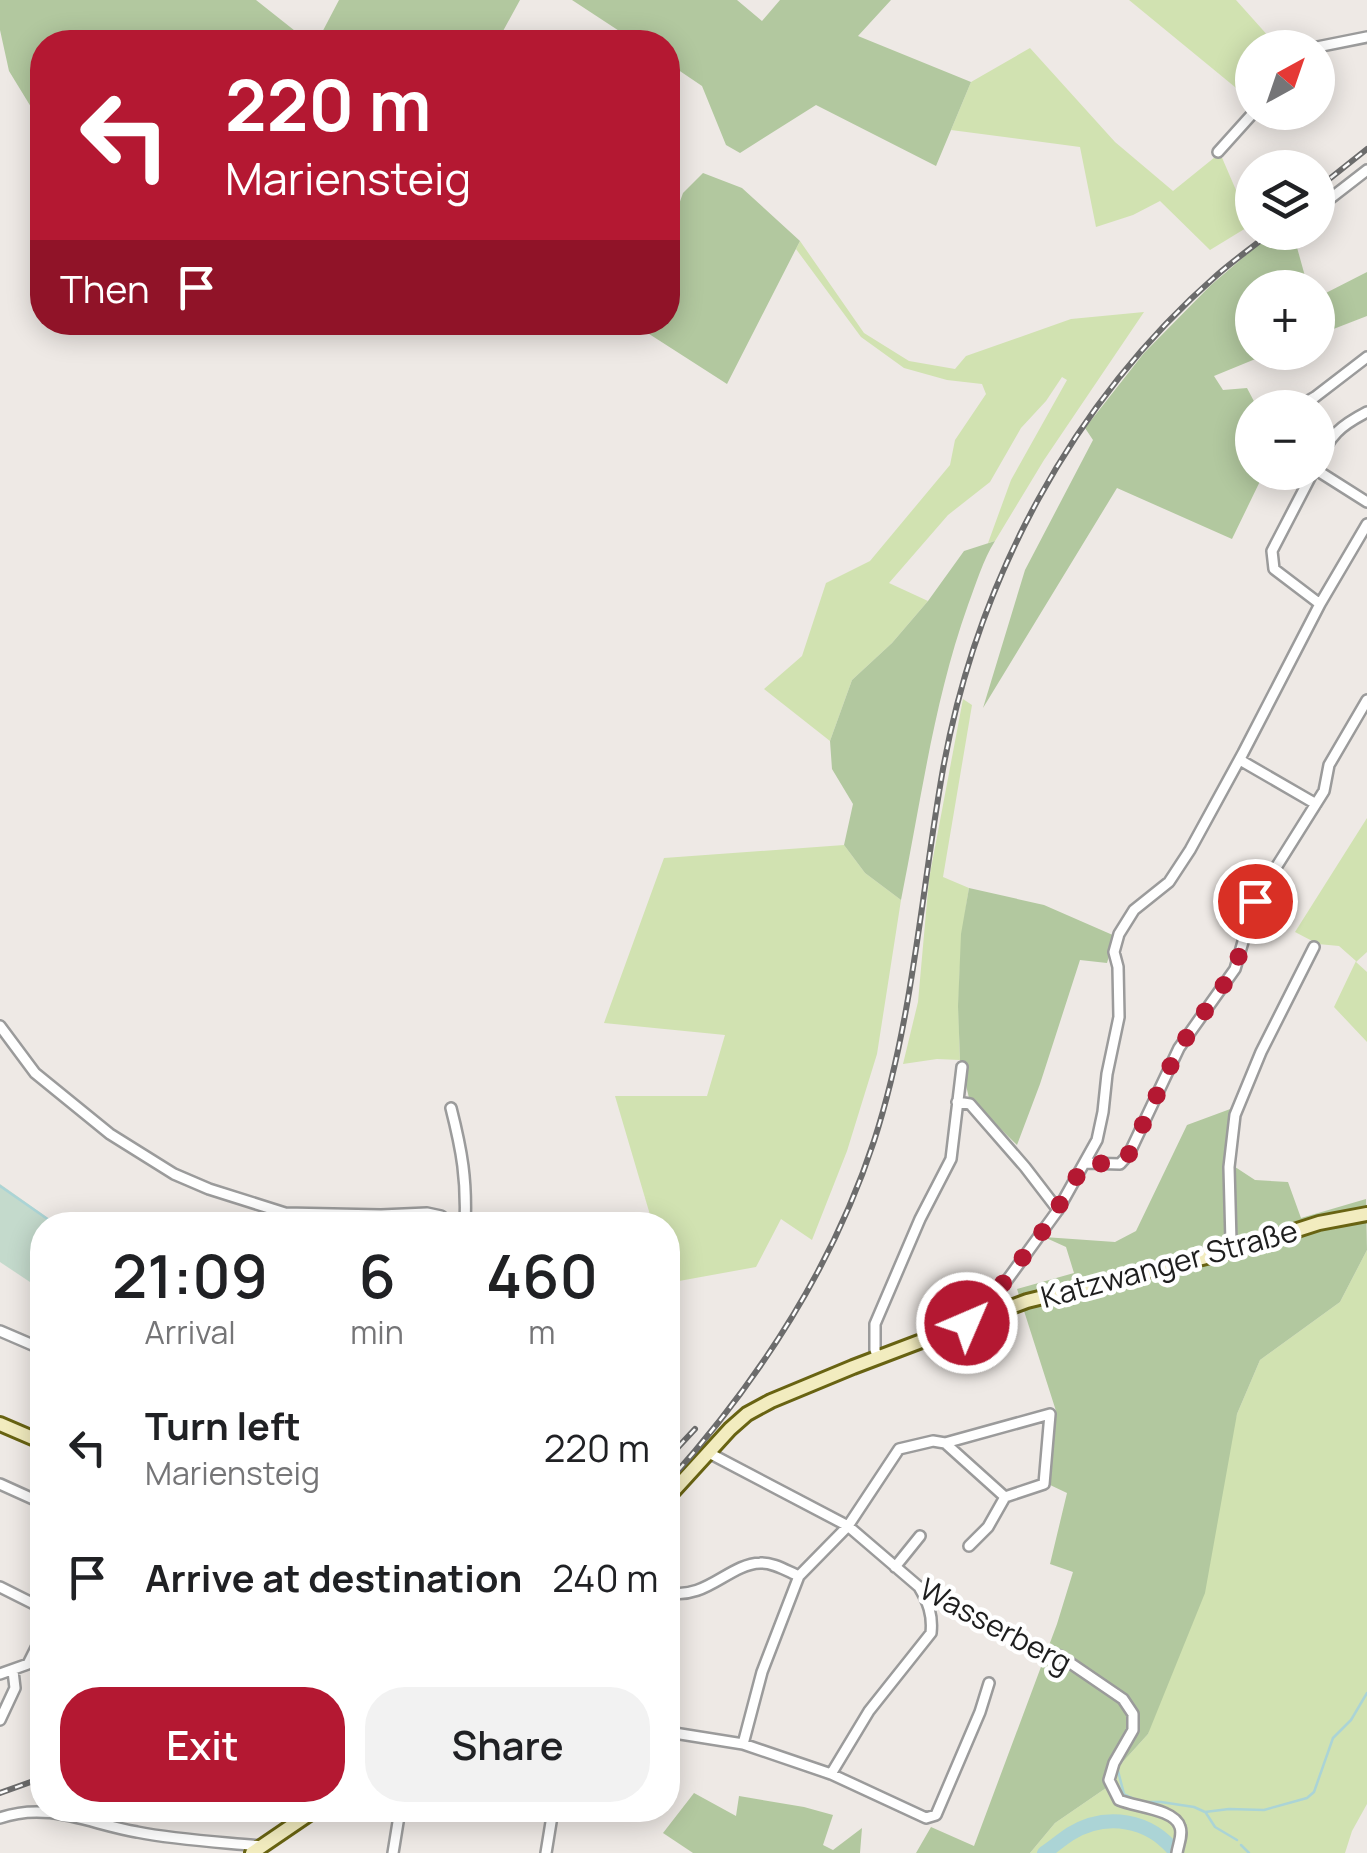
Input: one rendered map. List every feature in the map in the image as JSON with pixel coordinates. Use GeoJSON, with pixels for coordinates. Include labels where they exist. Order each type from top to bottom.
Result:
{"type":"FeatureCollection","features":[{"type":"Feature","properties":{"kind":"main road","name":"Katzwanger Straße"},"geometry":{"type":"LineString","coordinates":[[680,1485],[730,1430],[759,1406],[878,1358],[1027,1301],[1235,1250],[1319,1223],[1367,1214]]}},
{"type":"Feature","properties":{"kind":"main road"},"geometry":{"type":"LineString","coordinates":[[0,1424],[30,1437]]}},
{"type":"Feature","properties":{"kind":"main road"},"geometry":{"type":"LineString","coordinates":[[256,1850],[297,1822]]}},
{"type":"Feature","properties":{"kind":"street"},"geometry":{"type":"LineString","coordinates":[[1335,43],[1367,36]]}},
{"type":"Feature","properties":{"kind":"street"},"geometry":{"type":"LineString","coordinates":[[1218,152],[1238,130]]}},
{"type":"Feature","properties":{"kind":"street"},"geometry":{"type":"LineString","coordinates":[[1335,195],[1367,170]]}},
{"type":"Feature","properties":{"kind":"street"},"geometry":{"type":"LineString","coordinates":[[1323,390],[1367,357]]}},
{"type":"Feature","properties":{"kind":"street"},"geometry":{"type":"LineString","coordinates":[[1335,434],[1367,412]]}},
{"type":"Feature","properties":{"kind":"street"},"geometry":{"type":"LineString","coordinates":[[1335,484],[1367,502]]}},
{"type":"Feature","properties":{"kind":"street"},"geometry":{"type":"LineString","coordinates":[[1305,490],[1272,552],[1274,569],[1320,604]]}},
{"type":"Feature","properties":{"kind":"street"},"geometry":{"type":"LineString","coordinates":[[997,1312],[992,1301],[998,1290],[1058,1210],[1097,1140],[1119,1017],[1114,952],[1119,934],[1134,910],[1169,882],[1178,869],[1367,524]]}},
{"type":"Feature","properties":{"kind":"street"},"geometry":{"type":"LineString","coordinates":[[1085,1163],[1120,1164],[1129,1154],[1179,1048],[1235,969],[1255,901],[1324,791],[1329,765],[1367,700]]}},
{"type":"Feature","properties":{"kind":"street"},"geometry":{"type":"LineString","coordinates":[[1240,760],[1316,804]]}},
{"type":"Feature","properties":{"kind":"street"},"geometry":{"type":"LineString","coordinates":[[1235,1250],[1230,1242],[1229,1167],[1235,1115],[1261,1052],[1314,948]]}},
{"type":"Feature","properties":{"kind":"street"},"geometry":{"type":"LineString","coordinates":[[0,1026],[35,1073],[110,1134],[174,1174],[282,1212]]}},
{"type":"Feature","properties":{"kind":"street"},"geometry":{"type":"LineString","coordinates":[[878,1358],[875,1324],[920,1219],[951,1159],[962,1067]]}},
{"type":"Feature","properties":{"kind":"street"},"geometry":{"type":"LineString","coordinates":[[958,1102],[970,1104],[1058,1210]]}},
{"type":"Feature","properties":{"kind":"street"},"geometry":{"type":"LineString","coordinates":[[451,1108],[463,1154],[465,1212]]}},
{"type":"Feature","properties":{"kind":"street"},"geometry":{"type":"LineString","coordinates":[[0,1331],[30,1344]]}},
{"type":"Feature","properties":{"kind":"street"},"geometry":{"type":"LineString","coordinates":[[743,1744],[762,1672],[799,1576],[848,1526],[900,1448],[945,1442],[1050,1414],[1044,1484],[1005,1498],[988,1527],[969,1546]]}},
{"type":"Feature","properties":{"kind":"street"},"geometry":{"type":"LineString","coordinates":[[945,1442],[1005,1498]]}},
{"type":"Feature","properties":{"kind":"street","name":"Wasserberg"},"geometry":{"type":"LineString","coordinates":[[709,1452],[848,1526],[918,1586],[1012,1640],[1060,1656],[1122,1699],[1134,1714],[1133,1730],[1114,1762],[1109,1780],[1119,1800],[1172,1816],[1180,1824],[1177,1851]]}},
{"type":"Feature","properties":{"kind":"street"},"geometry":{"type":"LineString","coordinates":[[0,1484],[30,1498]]}},
{"type":"Feature","properties":{"kind":"street","name":"Wasserberg"},"geometry":{"type":"LineString","coordinates":[[894,1567],[920,1536]]}},
{"type":"Feature","properties":{"kind":"street"},"geometry":{"type":"LineString","coordinates":[[680,1593],[700,1590],[752,1564],[766,1562],[799,1576]]}},
{"type":"Feature","properties":{"kind":"street"},"geometry":{"type":"LineString","coordinates":[[832,1774],[869,1711],[932,1633],[928,1602],[918,1586]]}},
{"type":"Feature","properties":{"kind":"street"},"geometry":{"type":"LineString","coordinates":[[0,1587],[30,1602]]}},
{"type":"Feature","properties":{"kind":"street"},"geometry":{"type":"LineString","coordinates":[[0,1674],[30,1660]]}},
{"type":"Feature","properties":{"kind":"street"},"geometry":{"type":"LineString","coordinates":[[0,1720],[15,1688],[13,1671]]}},
{"type":"Feature","properties":{"kind":"street"},"geometry":{"type":"LineString","coordinates":[[680,1734],[743,1744],[832,1774],[926,1818],[936,1815],[990,1682]]}},
{"type":"Feature","properties":{"kind":"street"},"geometry":{"type":"LineString","coordinates":[[0,1818],[30,1812]]}},
{"type":"Feature","properties":{"kind":"street"},"geometry":{"type":"LineString","coordinates":[[98,1822],[135,1832],[256,1850]]}},
{"type":"Feature","properties":{"kind":"street"},"geometry":{"type":"LineString","coordinates":[[393,1853],[398,1822]]}},
{"type":"Feature","properties":{"kind":"street"},"geometry":{"type":"LineString","coordinates":[[546,1853],[550,1822]]}},
{"type":"Feature","properties":{"kind":"street"},"geometry":{"type":"LineString","coordinates":[[219,1842],[228,1853]]}},
{"type":"Feature","properties":{"kind":"green space"},"geometry":{"type":"Polygon","coordinates":[[[0,0],[256,0],[294,30],[30,30],[30,105],[9,71],[0,30],[0,0]]]}},
{"type":"Feature","properties":{"kind":"green space"},"geometry":{"type":"Polygon","coordinates":[[[339,0],[520,0],[504,30],[323,30],[339,0]]]}},
{"type":"Feature","properties":{"kind":"green space"},"geometry":{"type":"Polygon","coordinates":[[[572,0],[737,0],[762,21],[780,0],[891,0],[858,36],[971,82],[936,166],[816,105],[740,153],[726,145],[702,86],[680,71],[680,30],[618,30],[572,0]]]}},
{"type":"Feature","properties":{"kind":"green space"},"geometry":{"type":"Polygon","coordinates":[[[1129,0],[1236,0],[1263,30],[1235,30],[1235,87],[1129,0]]]}},
{"type":"Feature","properties":{"kind":"green space"},"geometry":{"type":"Polygon","coordinates":[[[1030,48],[1115,142],[1173,191],[1220,153],[1235,188],[1235,235],[1210,250],[1160,201],[1096,227],[1080,147],[951,130],[971,82],[1030,48]]]}},
{"type":"Feature","properties":{"kind":"green space"},"geometry":{"type":"Polygon","coordinates":[[[703,173],[742,188],[800,241],[727,384],[651,335],[680,335],[683,193],[703,173]]]}},
{"type":"Feature","properties":{"kind":"green space"},"geometry":{"type":"Polygon","coordinates":[[[800,241],[864,333],[909,361],[955,369],[966,356],[1071,319],[1144,312],[1044,460],[995,541],[988,543],[1011,480],[1067,380],[1062,377],[1021,428],[990,482],[948,515],[889,583],[928,601],[892,643],[852,680],[830,741],[764,689],[802,656],[826,583],[870,561],[950,465],[955,440],[986,394],[982,384],[947,380],[904,368],[861,337],[796,249],[800,241]]]}},
{"type":"Feature","properties":{"kind":"green space"},"geometry":{"type":"Polygon","coordinates":[[[1252,250],[1298,250],[1303,270],[1235,270],[1235,367],[1214,376],[1223,390],[1247,388],[1248,390],[1235,390],[1235,490],[1256,490],[1232,539],[1117,488],[983,708],[1025,570],[1093,440],[1085,428],[1144,353],[1252,250]]]}},
{"type":"Feature","properties":{"kind":"green space"},"geometry":{"type":"Polygon","coordinates":[[[1367,272],[1367,316],[1335,328],[1335,288],[1367,272]]]}},
{"type":"Feature","properties":{"kind":"green space"},"geometry":{"type":"Polygon","coordinates":[[[995,541],[968,605],[946,677],[901,900],[865,873],[844,845],[853,804],[832,769],[830,741],[852,680],[892,643],[964,551],[995,541]]]}},
{"type":"Feature","properties":{"kind":"green space"},"geometry":{"type":"Polygon","coordinates":[[[963,699],[972,705],[943,877],[969,888],[960,974],[960,1060],[903,1064],[918,1002],[929,879],[963,699]]]}},
{"type":"Feature","properties":{"kind":"green space"},"geometry":{"type":"Polygon","coordinates":[[[1367,818],[1367,952],[1356,962],[1367,972],[1367,1042],[1334,1007],[1356,961],[1339,946],[1318,944],[1295,932],[1367,818]]]}},
{"type":"Feature","properties":{"kind":"green space"},"geometry":{"type":"Polygon","coordinates":[[[844,845],[865,873],[901,900],[877,1054],[847,1151],[812,1240],[781,1219],[756,1267],[680,1281],[680,1212],[649,1212],[615,1096],[707,1096],[725,1035],[604,1023],[664,858],[844,845]]]}},
{"type":"Feature","properties":{"kind":"green space"},"geometry":{"type":"Polygon","coordinates":[[[969,888],[1044,905],[1115,936],[1107,963],[1080,960],[1017,1145],[969,1098],[960,1060],[961,934],[969,888]]]}},
{"type":"Feature","properties":{"kind":"green space"},"geometry":{"type":"Polygon","coordinates":[[[1233,1108],[1226,1161],[1255,1180],[1288,1182],[1301,1218],[1366,1199],[1367,1250],[1340,1302],[1260,1360],[1237,1414],[1205,1593],[1148,1734],[1120,1765],[1106,1788],[1055,1823],[1030,1853],[916,1853],[931,1827],[974,1846],[1073,1572],[1050,1564],[1067,1493],[1048,1484],[1056,1411],[1017,1289],[1074,1273],[1066,1247],[1044,1237],[1115,1242],[1136,1231],[1187,1125],[1233,1108]]]}},
{"type":"Feature","properties":{"kind":"green space"},"geometry":{"type":"Polygon","coordinates":[[[0,1184],[40,1212],[30,1212],[30,1282],[0,1262],[0,1184]]]}},
{"type":"Feature","properties":{"kind":"green space"},"geometry":{"type":"Polygon","coordinates":[[[1367,1250],[1367,1804],[1345,1853],[1030,1853],[1055,1823],[1106,1788],[1120,1765],[1148,1734],[1237,1414],[1260,1360],[1340,1302],[1367,1250]]]}},
{"type":"Feature","properties":{"kind":"green space"},"geometry":{"type":"Polygon","coordinates":[[[694,1793],[736,1816],[739,1796],[804,1807],[833,1815],[823,1845],[833,1850],[862,1828],[860,1853],[693,1853],[663,1833],[672,1822],[680,1822],[680,1811],[694,1793]]]}},
{"type":"Feature","properties":{"kind":"waterway"},"geometry":{"type":"LineString","coordinates":[[0,1186],[37,1212]]}},
{"type":"Feature","properties":{"kind":"waterway"},"geometry":{"type":"LineString","coordinates":[[1118,1771],[1124,1794],[1140,1802],[1194,1807],[1205,1812],[1264,1810],[1307,1798],[1314,1792],[1333,1738],[1351,1720],[1367,1693]]}},
{"type":"Feature","properties":{"kind":"waterway"},"geometry":{"type":"LineString","coordinates":[[1206,1813],[1215,1827],[1237,1840]]}},
{"type":"Feature","properties":{"kind":"waterway"},"geometry":{"type":"LineString","coordinates":[[1044,1853],[1084,1827],[1113,1821],[1141,1826],[1176,1853]]}},
{"type":"Feature","properties":{"kind":"waterway"},"geometry":{"type":"LineString","coordinates":[[1241,1845],[1249,1853]]}},
{"type":"Feature","properties":{"kind":"railway"},"geometry":{"type":"LineString","coordinates":[[1335,174],[1367,149]]}},
{"type":"Feature","properties":{"kind":"railway"},"geometry":{"type":"LineString","coordinates":[[680,1468],[732,1405],[789,1322],[837,1234],[874,1141],[898,1050],[943,769],[959,699],[1006,564],[1038,499],[1118,379],[1165,325],[1248,250]]}},
{"type":"Feature","properties":{"kind":"railway"},"geometry":{"type":"LineString","coordinates":[[680,1445],[695,1429]]}},
{"type":"Feature","properties":{"kind":"railway"},"geometry":{"type":"LineString","coordinates":[[0,1793],[30,1782]]}},
{"type":"Feature","properties":{"kind":"route"},"geometry":{"type":"LineString","coordinates":[[967,1323],[997,1312],[992,1301],[998,1290],[1058,1210],[1085,1163],[1120,1164],[1129,1154],[1179,1048],[1235,969],[1255,901]]}}]}
